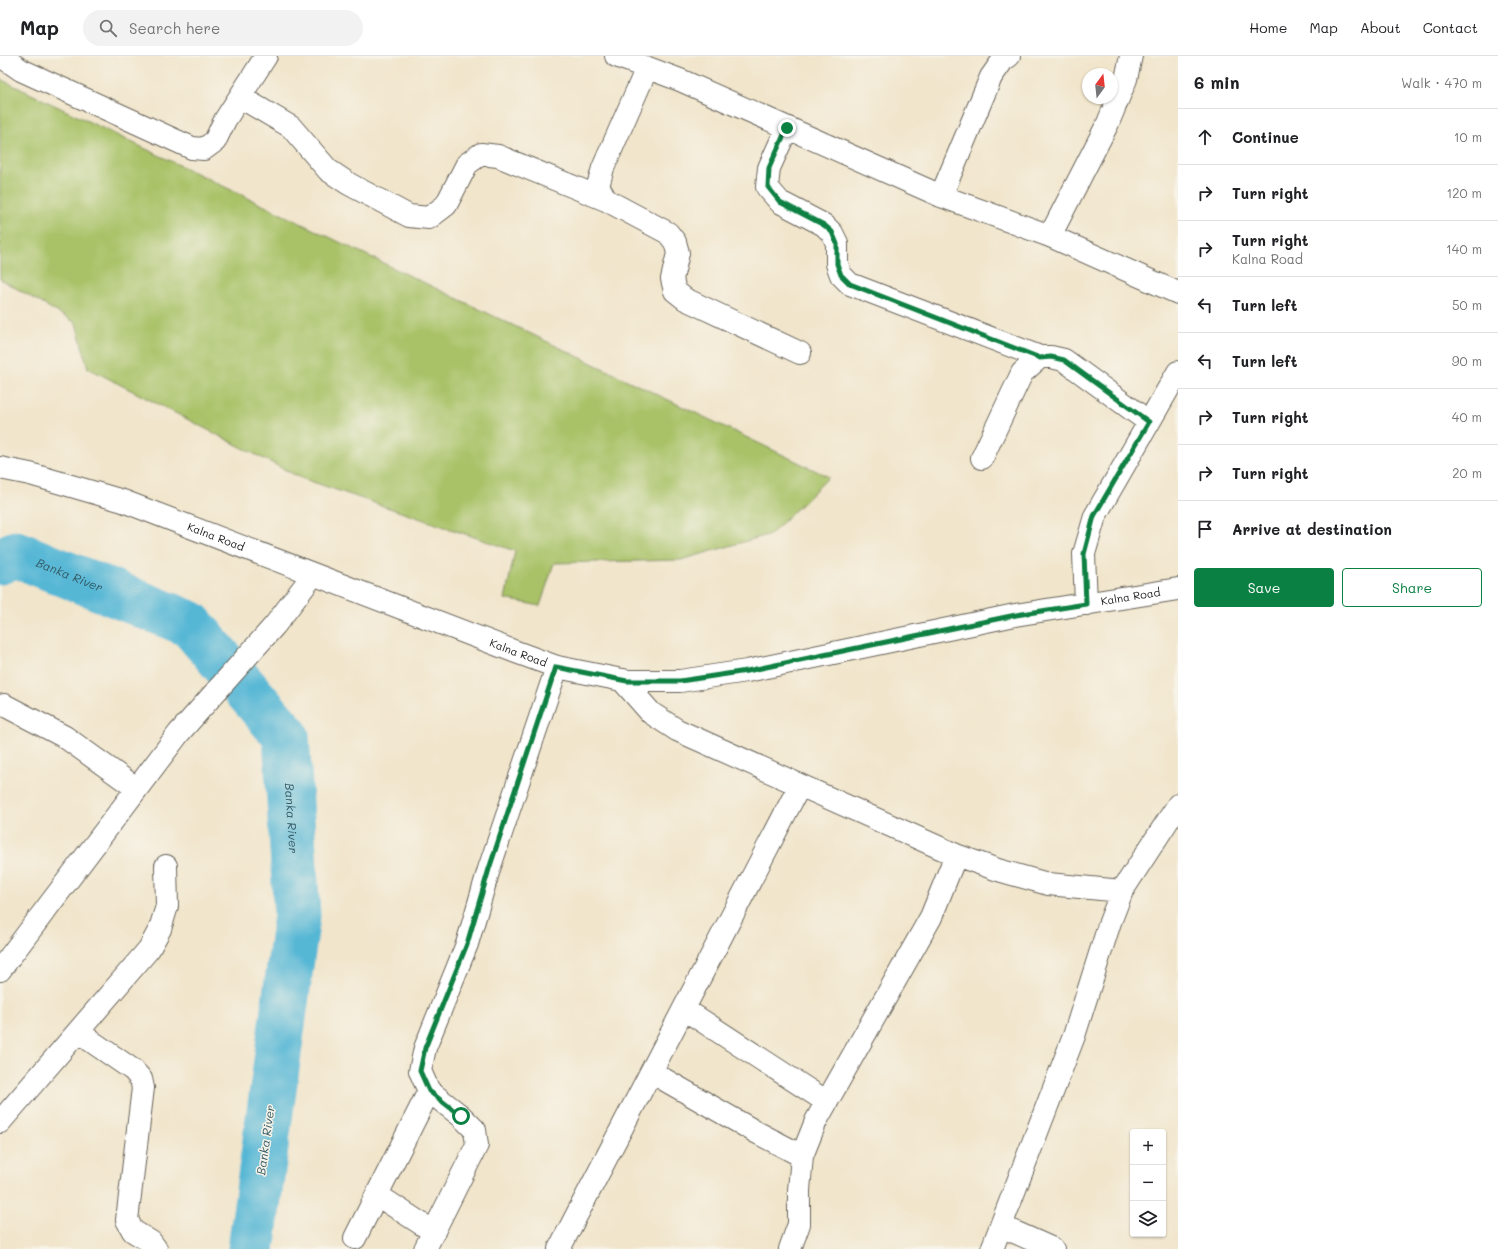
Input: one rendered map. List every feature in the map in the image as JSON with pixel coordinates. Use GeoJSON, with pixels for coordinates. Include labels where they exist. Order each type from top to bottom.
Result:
{"type":"FeatureCollection","features":[{"type":"Feature","properties":{"kind":"street"},"geometry":{"type":"LineString","coordinates":[[1,56],[21,70],[192,148],[204,149],[215,141],[225,120],[266,56]]}},
{"type":"Feature","properties":{"kind":"street"},"geometry":{"type":"LineString","coordinates":[[616,56],[680,80],[942,196],[1050,236],[1178,293]]}},
{"type":"Feature","properties":{"kind":"street"},"geometry":{"type":"LineString","coordinates":[[942,196],[991,77],[1003,60],[1009,56]]}},
{"type":"Feature","properties":{"kind":"street"},"geometry":{"type":"LineString","coordinates":[[1050,236],[1108,123],[1126,79],[1131,56]]}},
{"type":"Feature","properties":{"kind":"street"},"geometry":{"type":"LineString","coordinates":[[606,200],[598,186],[603,168],[647,68]]}},
{"type":"Feature","properties":{"kind":"street"},"geometry":{"type":"LineString","coordinates":[[240,97],[291,127],[328,170],[349,184],[409,216],[429,218],[446,205],[467,164],[481,154],[498,156],[606,200],[668,233],[675,242],[678,253],[672,279],[675,291],[685,299],[800,353]]}},
{"type":"Feature","properties":{"kind":"street"},"geometry":{"type":"LineString","coordinates":[[787,128],[769,168],[768,187],[780,202],[824,225],[832,232],[837,244],[837,264],[841,275],[850,284],[1040,358],[1051,357],[1064,360],[1149,422]]}},
{"type":"Feature","properties":{"kind":"street"},"geometry":{"type":"LineString","coordinates":[[982,458],[1022,373],[1040,358]]}},
{"type":"Feature","properties":{"kind":"street"},"geometry":{"type":"LineString","coordinates":[[1086,604],[1084,554],[1094,516],[1178,372]]}},
{"type":"Feature","properties":{"kind":"street","name":"Kalna Road"},"geometry":{"type":"LineString","coordinates":[[0,468],[30,474],[123,501],[556,667],[622,680],[680,681],[747,671],[1016,615],[1178,589]]}},
{"type":"Feature","properties":{"kind":"street"},"geometry":{"type":"LineString","coordinates":[[0,970],[179,733],[275,625],[314,575]]}},
{"type":"Feature","properties":{"kind":"street"},"geometry":{"type":"LineString","coordinates":[[377,1195],[430,1241],[477,1146],[475,1130],[461,1116],[429,1091],[420,1071],[425,1048],[467,944],[489,869],[556,667]]}},
{"type":"Feature","properties":{"kind":"street"},"geometry":{"type":"LineString","coordinates":[[622,680],[651,713],[677,730],[956,855],[998,870],[1048,884],[1122,891]]}},
{"type":"Feature","properties":{"kind":"street"},"geometry":{"type":"LineString","coordinates":[[4,704],[65,737],[91,754],[136,788]]}},
{"type":"Feature","properties":{"kind":"street"},"geometry":{"type":"LineString","coordinates":[[559,1249],[800,785]]}},
{"type":"Feature","properties":{"kind":"street"},"geometry":{"type":"LineString","coordinates":[[992,1249],[1074,1036],[1110,922],[1122,891],[1178,805]]}},
{"type":"Feature","properties":{"kind":"street"},"geometry":{"type":"LineString","coordinates":[[790,1249],[799,1224],[799,1190],[802,1156],[816,1121],[931,917],[956,855]]}},
{"type":"Feature","properties":{"kind":"street"},"geometry":{"type":"LineString","coordinates":[[0,1122],[149,949],[160,929],[166,906],[166,866]]}},
{"type":"Feature","properties":{"kind":"street"},"geometry":{"type":"LineString","coordinates":[[684,1009],[827,1102]]}},
{"type":"Feature","properties":{"kind":"street"},"geometry":{"type":"LineString","coordinates":[[78,1032],[133,1070],[141,1079],[143,1088],[127,1220],[133,1231],[151,1242],[156,1249]]}},
{"type":"Feature","properties":{"kind":"street"},"geometry":{"type":"LineString","coordinates":[[651,1072],[756,1132],[802,1156]]}},
{"type":"Feature","properties":{"kind":"street"},"geometry":{"type":"LineString","coordinates":[[355,1238],[429,1091]]}},
{"type":"Feature","properties":{"kind":"street"},"geometry":{"type":"LineString","coordinates":[[1001,1226],[1053,1249]]}},
{"type":"Feature","properties":{"kind":"green space"},"geometry":{"type":"Polygon","coordinates":[[[0,79],[829,477],[771,534],[681,560],[554,563],[540,606],[505,599],[515,551],[301,478],[88,368],[76,323],[0,279],[0,79]]]}},
{"type":"Feature","properties":{"kind":"waterway","name":"Banka River"},"geometry":{"type":"LineString","coordinates":[[0,561],[16,554],[190,624],[286,736],[297,916],[251,1249]]}},
{"type":"Feature","properties":{"kind":"route"},"geometry":{"type":"LineString","coordinates":[[461,1116],[429,1091],[420,1071],[425,1048],[467,944],[489,869],[556,667],[627,681],[680,681],[747,671],[1016,615],[1086,604],[1084,554],[1094,516],[1149,422],[1064,360],[1051,357],[1040,358],[850,284],[841,275],[837,264],[837,244],[832,232],[824,225],[780,202],[768,187],[769,168],[787,128]]}}]}
